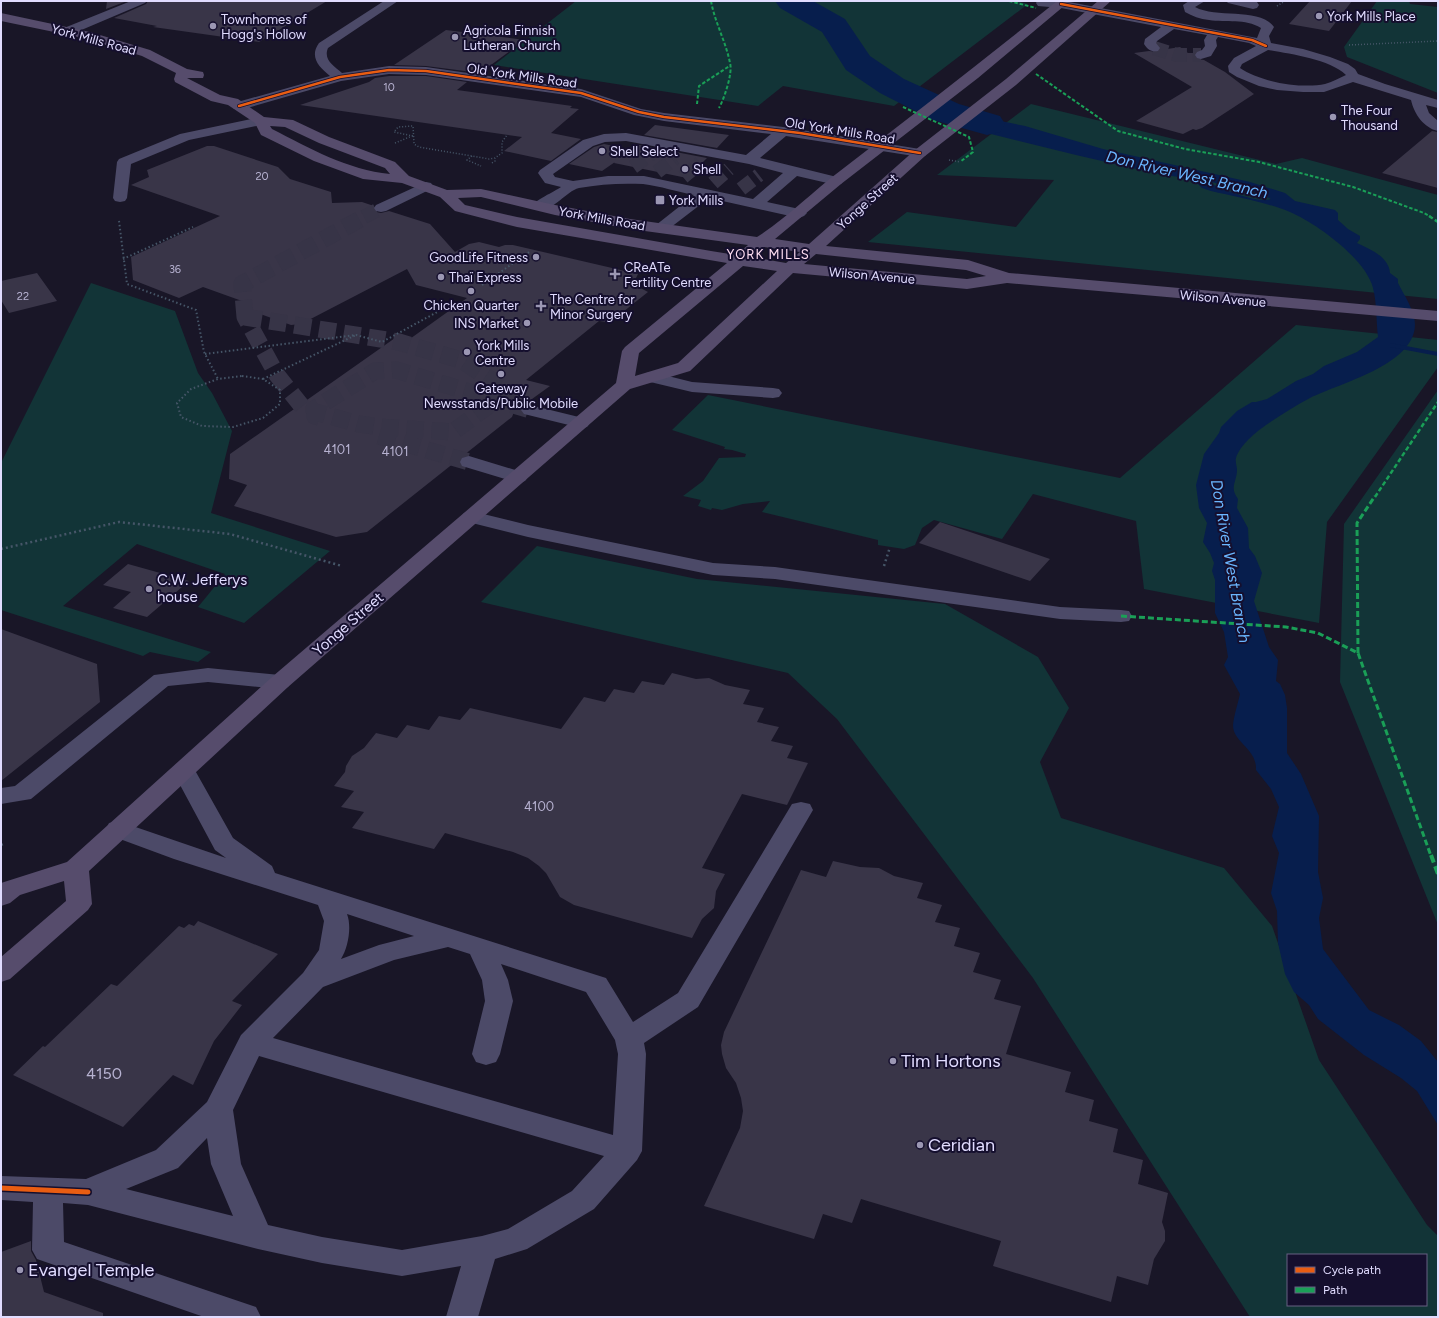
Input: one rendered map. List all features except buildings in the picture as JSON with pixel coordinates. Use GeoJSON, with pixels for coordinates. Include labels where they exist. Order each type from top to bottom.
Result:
{"type":"FeatureCollection","features":[{"type":"Feature","properties":{"kind":"main road","name":"Yonge Street"},"geometry":{"type":"LineString","coordinates":[[1,897],[11,889],[76,868],[280,682],[624,385],[684,367],[790,268],[920,153],[1011,82],[1105,1]]}},
{"type":"Feature","properties":{"kind":"main road"},"geometry":{"type":"LineString","coordinates":[[624,385],[630,350],[723,275],[738,260],[760,242],[776,232],[836,181],[973,75],[1062,2]]}},
{"type":"Feature","properties":{"kind":"main road","name":"York Mills Road"},"geometry":{"type":"LineString","coordinates":[[1,18],[68,31],[146,53],[184,72],[180,79],[216,98],[236,104],[262,120],[288,123],[324,140],[390,165],[404,179]]}},
{"type":"Feature","properties":{"kind":"main road","name":"York Mills Road"},"geometry":{"type":"LineString","coordinates":[[262,120],[266,132],[319,158],[368,176],[404,179],[426,186],[445,194],[460,208],[517,222],[738,260]]}},
{"type":"Feature","properties":{"kind":"main road","name":"York Mills Road"},"geometry":{"type":"LineString","coordinates":[[445,194],[481,193],[539,206],[661,228],[760,242]]}},
{"type":"Feature","properties":{"kind":"main road","name":"Wilson Avenue"},"geometry":{"type":"LineString","coordinates":[[760,242],[812,249],[968,265],[1007,278],[1438,316]]}},
{"type":"Feature","properties":{"kind":"main road","name":"Wilson Avenue"},"geometry":{"type":"LineString","coordinates":[[738,260],[790,268],[967,284],[1007,278]]}},
{"type":"Feature","properties":{"kind":"main road"},"geometry":{"type":"LineString","coordinates":[[1,972],[79,904],[76,868]]}},
{"type":"Feature","properties":{"kind":"street"},"geometry":{"type":"LineString","coordinates":[[68,31],[141,1]]}},
{"type":"Feature","properties":{"kind":"street"},"geometry":{"type":"LineString","coordinates":[[340,77],[327,67],[320,57],[320,51],[323,46],[392,1]]}},
{"type":"Feature","properties":{"kind":"street"},"geometry":{"type":"LineString","coordinates":[[1199,1],[1189,5],[1189,9],[1194,13],[1206,17],[1238,18],[1255,20],[1264,23],[1268,27],[1263,36],[1266,46]]}},
{"type":"Feature","properties":{"kind":"street"},"geometry":{"type":"LineString","coordinates":[[1232,1],[1253,5]]}},
{"type":"Feature","properties":{"kind":"street"},"geometry":{"type":"LineString","coordinates":[[1042,3],[1062,2],[1094,10],[1252,40],[1266,46],[1303,52],[1343,67],[1350,72],[1353,77],[1438,104]]}},
{"type":"Feature","properties":{"kind":"street"},"geometry":{"type":"LineString","coordinates":[[1154,48],[1150,44],[1151,39],[1172,25]]}},
{"type":"Feature","properties":{"kind":"street"},"geometry":{"type":"LineString","coordinates":[[1201,55],[1207,53],[1211,46],[1210,40],[1215,33]]}},
{"type":"Feature","properties":{"kind":"street"},"geometry":{"type":"LineString","coordinates":[[1266,46],[1238,61],[1234,66],[1234,69],[1243,75],[1254,79],[1305,89],[1326,88],[1353,77]]}},
{"type":"Feature","properties":{"kind":"street","name":"Old York Mills Road"},"geometry":{"type":"LineString","coordinates":[[236,104],[340,77],[380,71],[426,71],[581,93],[605,100],[629,110],[660,117],[724,127],[783,131],[920,153]]}},
{"type":"Feature","properties":{"kind":"street"},"geometry":{"type":"LineString","coordinates":[[1417,98],[1419,109],[1438,127]]}},
{"type":"Feature","properties":{"kind":"street"},"geometry":{"type":"LineString","coordinates":[[120,198],[124,162],[185,137],[262,120]]}},
{"type":"Feature","properties":{"kind":"street"},"geometry":{"type":"LineString","coordinates":[[730,169],[745,160],[783,131]]}},
{"type":"Feature","properties":{"kind":"street"},"geometry":{"type":"LineString","coordinates":[[799,213],[728,198],[706,189],[678,181],[614,180],[573,185],[550,180],[545,173],[588,143],[604,138],[626,137],[745,160],[836,181]]}},
{"type":"Feature","properties":{"kind":"street"},"geometry":{"type":"LineString","coordinates":[[652,154],[665,144]]}},
{"type":"Feature","properties":{"kind":"street"},"geometry":{"type":"LineString","coordinates":[[675,158],[687,148]]}},
{"type":"Feature","properties":{"kind":"street"},"geometry":{"type":"LineString","coordinates":[[700,163],[713,154]]}},
{"type":"Feature","properties":{"kind":"street"},"geometry":{"type":"LineString","coordinates":[[759,175],[771,166]]}},
{"type":"Feature","properties":{"kind":"street"},"geometry":{"type":"LineString","coordinates":[[614,180],[633,167]]}},
{"type":"Feature","properties":{"kind":"street"},"geometry":{"type":"LineString","coordinates":[[756,204],[794,171]]}},
{"type":"Feature","properties":{"kind":"street"},"geometry":{"type":"LineString","coordinates":[[644,180],[657,172]]}},
{"type":"Feature","properties":{"kind":"street"},"geometry":{"type":"LineString","coordinates":[[539,206],[555,198],[573,185]]}},
{"type":"Feature","properties":{"kind":"street"},"geometry":{"type":"LineString","coordinates":[[381,208],[426,186]]}},
{"type":"Feature","properties":{"kind":"street"},"geometry":{"type":"LineString","coordinates":[[661,228],[706,189]]}},
{"type":"Feature","properties":{"kind":"street"},"geometry":{"type":"LineString","coordinates":[[728,198],[741,189]]}},
{"type":"Feature","properties":{"kind":"street"},"geometry":{"type":"LineString","coordinates":[[652,377],[692,386],[773,393]]}},
{"type":"Feature","properties":{"kind":"street"},"geometry":{"type":"LineString","coordinates":[[530,410],[581,423]]}},
{"type":"Feature","properties":{"kind":"street"},"geometry":{"type":"LineString","coordinates":[[469,462],[518,477]]}},
{"type":"Feature","properties":{"kind":"street"},"geometry":{"type":"LineString","coordinates":[[471,518],[713,569],[775,573],[1060,613],[1121,616]]}},
{"type":"Feature","properties":{"kind":"street"},"geometry":{"type":"LineString","coordinates":[[1,796],[22,793],[162,680],[208,675],[280,682]]}},
{"type":"Feature","properties":{"kind":"street"},"geometry":{"type":"LineString","coordinates":[[184,770],[224,844],[278,883]]}},
{"type":"Feature","properties":{"kind":"street"},"geometry":{"type":"LineString","coordinates":[[629,1039],[688,1000],[801,810]]}},
{"type":"Feature","properties":{"kind":"street"},"geometry":{"type":"LineString","coordinates":[[1,1188],[88,1192],[258,1236],[322,1250],[402,1262],[482,1249],[516,1240],[583,1200],[627,1151],[632,1054],[629,1039],[596,986],[448,936],[183,853],[118,829]]}},
{"type":"Feature","properties":{"kind":"street"},"geometry":{"type":"LineString","coordinates":[[88,1192],[166,1159],[218,1110],[252,1043],[313,980],[332,952],[337,920],[328,899]]}},
{"type":"Feature","properties":{"kind":"street"},"geometry":{"type":"LineString","coordinates":[[313,980],[388,952],[448,936]]}},
{"type":"Feature","properties":{"kind":"street"},"geometry":{"type":"LineString","coordinates":[[481,948],[495,980],[499,1000],[486,1054]]}},
{"type":"Feature","properties":{"kind":"street"},"geometry":{"type":"LineString","coordinates":[[252,1043],[627,1151]]}},
{"type":"Feature","properties":{"kind":"street"},"geometry":{"type":"LineString","coordinates":[[218,1110],[226,1164],[244,1208],[258,1236]]}},
{"type":"Feature","properties":{"kind":"street"},"geometry":{"type":"LineString","coordinates":[[48,1191],[48,1250],[245,1317]]}},
{"type":"Feature","properties":{"kind":"street"},"geometry":{"type":"LineString","coordinates":[[462,1317],[482,1249]]}},
{"type":"Feature","properties":{"kind":"path"},"geometry":{"type":"LineString","coordinates":[[1350,45],[1438,41]]}},
{"type":"Feature","properties":{"kind":"path"},"geometry":{"type":"LineString","coordinates":[[413,136],[394,132],[398,127],[413,126],[414,144],[419,147],[472,156],[495,158]]}},
{"type":"Feature","properties":{"kind":"path"},"geometry":{"type":"LineString","coordinates":[[492,163],[495,161],[495,158],[502,153],[502,142],[507,135]]}},
{"type":"Feature","properties":{"kind":"path"},"geometry":{"type":"LineString","coordinates":[[472,156],[467,160],[470,163],[481,166]]}},
{"type":"Feature","properties":{"kind":"path"},"geometry":{"type":"LineString","coordinates":[[119,221],[127,284],[196,310],[205,354],[218,379]]}},
{"type":"Feature","properties":{"kind":"path"},"geometry":{"type":"LineString","coordinates":[[123,259],[193,227]]}},
{"type":"Feature","properties":{"kind":"path"},"geometry":{"type":"LineString","coordinates":[[482,285],[529,252]]}},
{"type":"Feature","properties":{"kind":"path"},"geometry":{"type":"LineString","coordinates":[[205,354],[356,335],[382,342],[441,310]]}},
{"type":"Feature","properties":{"kind":"path"},"geometry":{"type":"LineString","coordinates":[[263,380],[356,335]]}},
{"type":"Feature","properties":{"kind":"path"},"geometry":{"type":"LineString","coordinates":[[242,376],[263,380],[280,390],[280,404],[263,418],[233,427],[202,426],[181,417],[177,403],[191,389],[218,379],[242,376]]}},
{"type":"Feature","properties":{"kind":"path"},"geometry":{"type":"LineString","coordinates":[[1,549],[119,522],[230,534],[342,566]]}},
{"type":"Feature","properties":{"kind":"path"},"geometry":{"type":"LineString","coordinates":[[886,561],[890,547]]}},
{"type":"Feature","properties":{"kind":"green space"},"geometry":{"type":"Polygon","coordinates":[[[576,1],[1016,1],[1028,4],[894,106],[783,86],[758,106],[494,65],[576,1]]]}},
{"type":"Feature","properties":{"kind":"green space"},"geometry":{"type":"Polygon","coordinates":[[[1377,1],[1409,1],[1410,4],[1438,7],[1438,93],[1347,57],[1344,47],[1377,1]]]}},
{"type":"Feature","properties":{"kind":"green space"},"geometry":{"type":"Polygon","coordinates":[[[1031,104],[1276,164],[1302,158],[1438,195],[1438,299],[868,242],[907,212],[1016,227],[1054,180],[937,175],[1031,104]]]}},
{"type":"Feature","properties":{"kind":"green space"},"geometry":{"type":"Polygon","coordinates":[[[91,283],[175,311],[198,373],[212,393],[232,431],[211,513],[330,551],[244,623],[198,607],[225,574],[137,544],[63,606],[211,652],[198,662],[150,652],[143,656],[1,610],[1,463],[91,283]]]}},
{"type":"Feature","properties":{"kind":"green space"},"geometry":{"type":"Polygon","coordinates":[[[1296,325],[1438,340],[1438,367],[1327,522],[1319,623],[1144,589],[1136,521],[1033,494],[1002,539],[934,520],[922,528],[915,545],[904,549],[878,545],[878,540],[762,512],[770,501],[743,504],[722,510],[712,508],[711,510],[698,506],[701,500],[683,496],[703,481],[719,458],[745,457],[746,454],[724,449],[725,447],[672,430],[708,395],[1120,478],[1296,325]]]}},
{"type":"Feature","properties":{"kind":"green space"},"geometry":{"type":"Polygon","coordinates":[[[1438,390],[1438,925],[1340,682],[1344,524],[1438,390]]]}},
{"type":"Feature","properties":{"kind":"green space"},"geometry":{"type":"Polygon","coordinates":[[[537,546],[697,579],[945,604],[1038,657],[1069,708],[1040,762],[1061,818],[1224,868],[1272,926],[1319,1060],[1427,1225],[1438,1236],[1438,1317],[1250,1317],[1033,978],[837,719],[788,673],[481,602],[537,546]]]}},
{"type":"Feature","properties":{"kind":"water"},"geometry":{"type":"Polygon","coordinates":[[[912,95],[946,104],[986,118],[1025,126],[1103,149],[1250,182],[1285,193],[1295,201],[1335,210],[1338,213],[1338,220],[1348,229],[1360,236],[1357,243],[1383,258],[1389,267],[1390,273],[1398,279],[1398,283],[1415,320],[1411,339],[1402,351],[1389,362],[1373,371],[1304,401],[1258,431],[1249,439],[1238,453],[1236,459],[1237,474],[1234,491],[1238,499],[1237,508],[1248,528],[1249,548],[1255,556],[1262,573],[1254,601],[1269,647],[1278,660],[1276,681],[1280,684],[1285,695],[1287,708],[1287,753],[1301,774],[1319,816],[1318,872],[1323,898],[1319,918],[1323,949],[1369,1010],[1399,1025],[1421,1041],[1438,1062],[1438,1125],[1417,1091],[1401,1078],[1364,1055],[1318,1019],[1309,1005],[1294,992],[1285,974],[1278,943],[1277,911],[1271,893],[1279,853],[1272,836],[1279,807],[1271,789],[1256,770],[1253,756],[1237,737],[1234,731],[1233,725],[1240,694],[1224,665],[1228,657],[1224,632],[1215,613],[1215,580],[1212,571],[1214,563],[1203,542],[1207,523],[1199,508],[1196,485],[1204,454],[1219,433],[1221,427],[1237,411],[1252,402],[1267,399],[1296,381],[1313,374],[1324,366],[1357,352],[1378,337],[1373,288],[1368,277],[1361,265],[1339,243],[1313,224],[1281,208],[1211,191],[1202,188],[1196,182],[1179,177],[1158,174],[987,133],[929,113],[912,95]],[[1211,182],[1209,183],[1249,198],[1265,200],[1271,199],[1259,193],[1211,182]]]}},
{"type":"Feature","properties":{"kind":"waterway","name":"Don River West Branch"},"geometry":{"type":"LineString","coordinates":[[791,1],[834,26],[858,63],[892,86],[946,112],[987,124]]}},
{"type":"Feature","properties":{"kind":"waterway"},"geometry":{"type":"LineString","coordinates":[[1393,345],[1438,354]]}},
{"type":"Feature","properties":{"kind":"tunnel"},"geometry":{"type":"LineString","coordinates":[[1154,48],[1177,55],[1201,55]]}},
{"type":"Feature","properties":{"kind":"tunnel"},"geometry":{"type":"LineString","coordinates":[[633,167],[651,154]]}},
{"type":"Feature","properties":{"kind":"tunnel"},"geometry":{"type":"LineString","coordinates":[[657,172],[675,158]]}},
{"type":"Feature","properties":{"kind":"tunnel"},"geometry":{"type":"LineString","coordinates":[[683,177],[700,163]]}},
{"type":"Feature","properties":{"kind":"tunnel"},"geometry":{"type":"LineString","coordinates":[[713,183],[729,169]]}},
{"type":"Feature","properties":{"kind":"tunnel"},"geometry":{"type":"LineString","coordinates":[[741,189],[759,175]]}},
{"type":"Feature","properties":{"kind":"tunnel"},"geometry":{"type":"LineString","coordinates":[[364,217],[381,208]]}},
{"type":"Feature","properties":{"kind":"tunnel"},"geometry":{"type":"LineString","coordinates":[[245,317],[242,284],[366,216]]}},
{"type":"Feature","properties":{"kind":"tunnel"},"geometry":{"type":"LineString","coordinates":[[245,317],[399,342],[461,360],[508,391],[496,400]]}},
{"type":"Feature","properties":{"kind":"tunnel"},"geometry":{"type":"LineString","coordinates":[[245,317],[277,375],[304,409],[314,412]]}},
{"type":"Feature","properties":{"kind":"tunnel"},"geometry":{"type":"LineString","coordinates":[[314,412],[314,409],[375,371],[396,370],[496,400]]}},
{"type":"Feature","properties":{"kind":"tunnel"},"geometry":{"type":"LineString","coordinates":[[314,412],[359,424],[380,427],[453,432],[496,400]]}},
{"type":"Feature","properties":{"kind":"tunnel"},"geometry":{"type":"LineString","coordinates":[[496,400],[530,410]]}},
{"type":"Feature","properties":{"kind":"tunnel"},"geometry":{"type":"LineString","coordinates":[[314,412],[315,416],[319,417]]}},
{"type":"Feature","properties":{"kind":"tunnel"},"geometry":{"type":"LineString","coordinates":[[379,436],[469,462]]}},
{"type":"Feature","properties":{"kind":"marked path"},"geometry":{"type":"LineString","coordinates":[[711,1],[714,17],[731,65],[725,98],[719,108]]}},
{"type":"Feature","properties":{"kind":"marked path"},"geometry":{"type":"LineString","coordinates":[[1009,1],[1036,8]]}},
{"type":"Feature","properties":{"kind":"marked path"},"geometry":{"type":"LineString","coordinates":[[697,104],[699,86],[731,65]]}},
{"type":"Feature","properties":{"kind":"marked path"},"geometry":{"type":"LineString","coordinates":[[1036,74],[1118,131],[1185,149],[1259,162],[1353,187],[1424,213],[1438,222]]}},
{"type":"Feature","properties":{"kind":"marked path"},"geometry":{"type":"LineString","coordinates":[[903,107],[969,137],[973,152],[960,162]]}},
{"type":"Feature","properties":{"kind":"marked path"},"geometry":{"type":"LineString","coordinates":[[1358,653],[1357,523],[1438,402]]}},
{"type":"Feature","properties":{"kind":"marked path"},"geometry":{"type":"LineString","coordinates":[[1121,616],[1286,627],[1318,633],[1358,653],[1438,874]]}},
{"type":"Feature","properties":{"kind":"cycle path"},"geometry":{"type":"LineString","coordinates":[[1061,4],[1252,40],[1266,46]]}},
{"type":"Feature","properties":{"kind":"cycle path"},"geometry":{"type":"LineString","coordinates":[[239,106],[340,77],[389,70],[426,71],[581,93],[639,112],[664,117],[800,133],[920,153]]}},
{"type":"Feature","properties":{"kind":"cycle path"},"geometry":{"type":"LineString","coordinates":[[1,1188],[88,1192]]}},
{"type":"Feature","properties":{"kind":"place","name":"York Mills Place"},"geometry":{"type":"Point","coordinates":[1319,16]}},
{"type":"Feature","properties":{"kind":"place","name":"Townhomes of Hogg's Hollow"},"geometry":{"type":"Point","coordinates":[213,26]}},
{"type":"Feature","properties":{"kind":"place","name":"Agricola Finnish Lutheran Church"},"geometry":{"type":"Point","coordinates":[455,37]}},
{"type":"Feature","properties":{"kind":"place","name":"The Four Thousand"},"geometry":{"type":"Point","coordinates":[1333,117]}},
{"type":"Feature","properties":{"kind":"place","name":"Shell Select"},"geometry":{"type":"Point","coordinates":[602,151]}},
{"type":"Feature","properties":{"kind":"place","name":"Shell"},"geometry":{"type":"Point","coordinates":[685,169]}},
{"type":"Feature","properties":{"kind":"place","name":"York Mills"},"geometry":{"type":"Point","coordinates":[660,200]}},
{"type":"Feature","properties":{"kind":"place","name":"GoodLife Fitness"},"geometry":{"type":"Point","coordinates":[536,257]}},
{"type":"Feature","properties":{"kind":"place","name":"CReATe Fertility Centre"},"geometry":{"type":"Point","coordinates":[615,274]}},
{"type":"Feature","properties":{"kind":"place","name":"Thaï Express"},"geometry":{"type":"Point","coordinates":[441,277]}},
{"type":"Feature","properties":{"kind":"place","name":"Chicken Quarter"},"geometry":{"type":"Point","coordinates":[471,291]}},
{"type":"Feature","properties":{"kind":"place","name":"The Centre for Minor Surgery"},"geometry":{"type":"Point","coordinates":[541,306]}},
{"type":"Feature","properties":{"kind":"place","name":"INS Market"},"geometry":{"type":"Point","coordinates":[527,323]}},
{"type":"Feature","properties":{"kind":"place","name":"York Mills Centre"},"geometry":{"type":"Point","coordinates":[467,352]}},
{"type":"Feature","properties":{"kind":"place","name":"Gateway Newsstands/Public Mobile"},"geometry":{"type":"Point","coordinates":[501,374]}},
{"type":"Feature","properties":{"kind":"place","name":"C.W. Jefferys house"},"geometry":{"type":"Point","coordinates":[149,589]}},
{"type":"Feature","properties":{"kind":"place","name":"Tim Hortons"},"geometry":{"type":"Point","coordinates":[893,1061]}},
{"type":"Feature","properties":{"kind":"place","name":"Ceridian"},"geometry":{"type":"Point","coordinates":[920,1145]}},
{"type":"Feature","properties":{"kind":"place","name":"Evangel Temple"},"geometry":{"type":"Point","coordinates":[20,1270]}},
{"type":"Feature","properties":{"kind":"district","name":"YORK MILLS"},"geometry":{"type":"Point","coordinates":[768,254]}}]}
